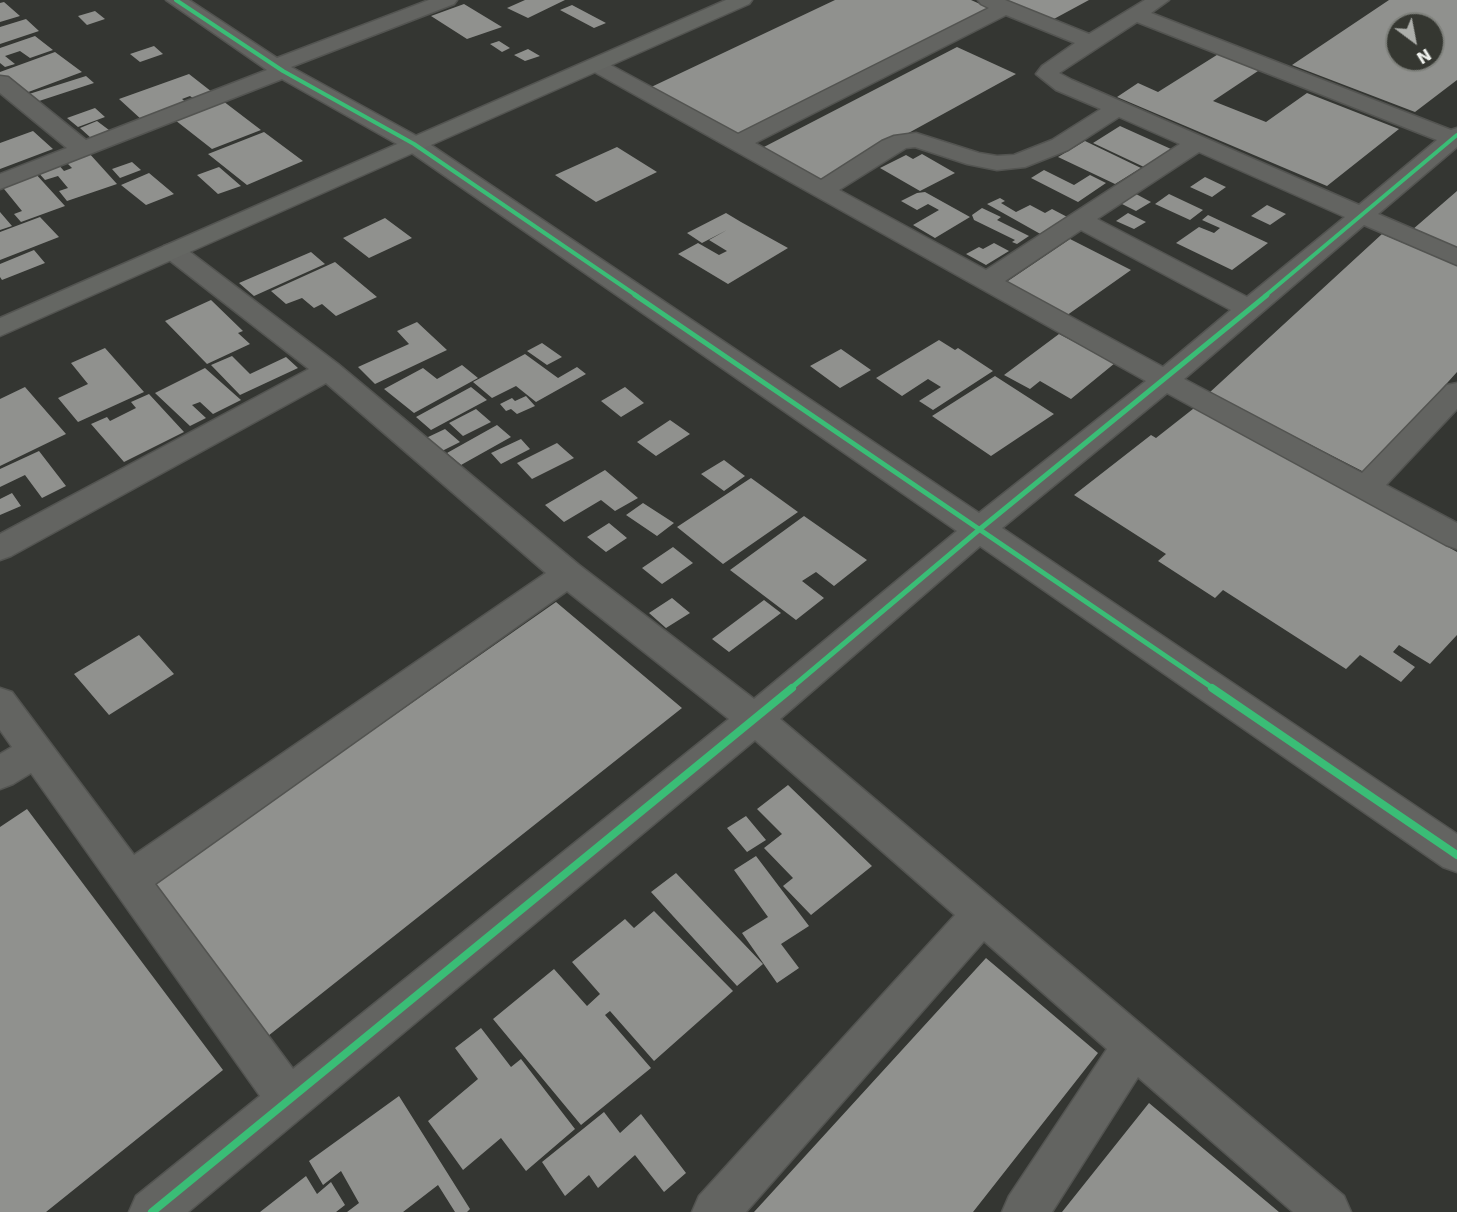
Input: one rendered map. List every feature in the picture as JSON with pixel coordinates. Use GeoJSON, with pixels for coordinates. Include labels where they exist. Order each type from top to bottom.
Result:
{"type":"FeatureCollection","features":[{"type":"Feature","properties":{"kind":"main road"},"geometry":{"type":"LineString","coordinates":[[0,328],[742,0]]}},
{"type":"Feature","properties":{"kind":"street"},"geometry":{"type":"LineString","coordinates":[[176,0],[279,68],[414,144],[1457,855]]}},
{"type":"Feature","properties":{"kind":"street"},"geometry":{"type":"LineString","coordinates":[[0,182],[446,0]]}},
{"type":"Feature","properties":{"kind":"street"},"geometry":{"type":"LineString","coordinates":[[1159,0],[1090,42],[1049,70],[1047,74],[1064,85],[1117,109],[1457,257]]}},
{"type":"Feature","properties":{"kind":"street"},"geometry":{"type":"LineString","coordinates":[[738,143],[997,4],[1090,42]]}},
{"type":"Feature","properties":{"kind":"street"},"geometry":{"type":"LineString","coordinates":[[152,1212],[755,719],[980,529],[1165,380],[1456,138],[1135,14]]}},
{"type":"Feature","properties":{"kind":"street"},"geometry":{"type":"LineString","coordinates":[[596,65],[1165,380],[1457,537]]}},
{"type":"Feature","properties":{"kind":"street"},"geometry":{"type":"LineString","coordinates":[[0,82],[81,149]]}},
{"type":"Feature","properties":{"kind":"street"},"geometry":{"type":"LineString","coordinates":[[822,190],[890,146],[902,141],[916,140],[975,159],[997,163],[1017,162],[1060,145],[1117,109]]}},
{"type":"Feature","properties":{"kind":"street"},"geometry":{"type":"LineString","coordinates":[[987,281],[1196,144]]}},
{"type":"Feature","properties":{"kind":"street"},"geometry":{"type":"LineString","coordinates":[[1080,220],[1249,309]]}},
{"type":"Feature","properties":{"kind":"street"},"geometry":{"type":"LineString","coordinates":[[173,251],[328,370],[568,574],[755,719],[1328,1212]]}},
{"type":"Feature","properties":{"kind":"street"},"geometry":{"type":"LineString","coordinates":[[0,548],[328,370]]}},
{"type":"Feature","properties":{"kind":"street"},"geometry":{"type":"LineString","coordinates":[[1365,488],[1457,392]]}},
{"type":"Feature","properties":{"kind":"street"},"geometry":{"type":"LineString","coordinates":[[130,879],[568,574]]}},
{"type":"Feature","properties":{"kind":"street"},"geometry":{"type":"LineString","coordinates":[[0,702],[289,1100]]}},
{"type":"Feature","properties":{"kind":"street"},"geometry":{"type":"LineString","coordinates":[[0,773],[36,751]]}},
{"type":"Feature","properties":{"kind":"street"},"geometry":{"type":"LineString","coordinates":[[715,1212],[982,914]]}},
{"type":"Feature","properties":{"kind":"street"},"geometry":{"type":"LineString","coordinates":[[1025,1212],[1134,1045]]}},
{"type":"Feature","properties":{"kind":"building"},"geometry":{"type":"Polygon","coordinates":[[[525,0],[565,0],[528,18],[507,8],[525,0]]]}},
{"type":"Feature","properties":{"kind":"building"},"geometry":{"type":"Polygon","coordinates":[[[835,0],[971,0],[989,8],[739,137],[647,89],[835,0]]]}},
{"type":"Feature","properties":{"kind":"building"},"geometry":{"type":"Polygon","coordinates":[[[1003,0],[1089,0],[1052,20],[1003,0]]]}},
{"type":"Feature","properties":{"kind":"building"},"geometry":{"type":"Polygon","coordinates":[[[1389,0],[1457,0],[1457,80],[1415,112],[1292,65],[1389,0]]]}},
{"type":"Feature","properties":{"kind":"building"},"geometry":{"type":"Polygon","coordinates":[[[4,2],[20,16],[0,22],[0,3],[4,2]]]}},
{"type":"Feature","properties":{"kind":"building"},"geometry":{"type":"Polygon","coordinates":[[[464,4],[502,27],[467,39],[431,16],[464,4]]]}},
{"type":"Feature","properties":{"kind":"building"},"geometry":{"type":"Polygon","coordinates":[[[572,5],[606,23],[594,28],[560,10],[572,5]]]}},
{"type":"Feature","properties":{"kind":"building"},"geometry":{"type":"Polygon","coordinates":[[[95,11],[105,19],[87,25],[78,16],[95,11]]]}},
{"type":"Feature","properties":{"kind":"building"},"geometry":{"type":"Polygon","coordinates":[[[26,19],[39,31],[0,44],[0,27],[26,19]]]}},
{"type":"Feature","properties":{"kind":"building"},"geometry":{"type":"Polygon","coordinates":[[[35,36],[53,50],[30,58],[20,51],[5,56],[15,64],[5,67],[0,63],[0,48],[35,36]]]}},
{"type":"Feature","properties":{"kind":"building"},"geometry":{"type":"Polygon","coordinates":[[[499,41],[510,48],[502,52],[490,44],[499,41]]]}},
{"type":"Feature","properties":{"kind":"building"},"geometry":{"type":"Polygon","coordinates":[[[154,46],[163,54],[140,62],[130,54],[154,46]]]}},
{"type":"Feature","properties":{"kind":"building"},"geometry":{"type":"Polygon","coordinates":[[[957,47],[1016,74],[821,181],[762,148],[957,47]]]}},
{"type":"Feature","properties":{"kind":"building"},"geometry":{"type":"Polygon","coordinates":[[[528,49],[540,56],[525,61],[514,55],[528,49]]]}},
{"type":"Feature","properties":{"kind":"building"},"geometry":{"type":"Polygon","coordinates":[[[55,52],[82,72],[23,94],[0,76],[0,72],[55,52]]]}},
{"type":"Feature","properties":{"kind":"building"},"geometry":{"type":"Polygon","coordinates":[[[1220,53],[1261,69],[1213,101],[1266,122],[1307,93],[1399,129],[1327,186],[1117,97],[1138,83],[1158,92],[1220,53]]]}},
{"type":"Feature","properties":{"kind":"building"},"geometry":{"type":"Polygon","coordinates":[[[189,74],[212,92],[194,99],[190,96],[182,99],[187,103],[142,120],[119,99],[189,74]]]}},
{"type":"Feature","properties":{"kind":"building"},"geometry":{"type":"Polygon","coordinates":[[[86,76],[94,83],[36,102],[29,94],[86,76]]]}},
{"type":"Feature","properties":{"kind":"building"},"geometry":{"type":"Polygon","coordinates":[[[223,101],[261,130],[212,149],[175,120],[223,101]]]}},
{"type":"Feature","properties":{"kind":"building"},"geometry":{"type":"Polygon","coordinates":[[[95,108],[105,117],[78,127],[67,118],[95,108]]]}},
{"type":"Feature","properties":{"kind":"building"},"geometry":{"type":"Polygon","coordinates":[[[97,121],[109,130],[91,138],[80,128],[97,121]]]}},
{"type":"Feature","properties":{"kind":"building"},"geometry":{"type":"Polygon","coordinates":[[[1120,126],[1171,149],[1144,167],[1093,143],[1120,126]]]}},
{"type":"Feature","properties":{"kind":"building"},"geometry":{"type":"Polygon","coordinates":[[[33,131],[53,149],[0,169],[0,143],[33,131]]]}},
{"type":"Feature","properties":{"kind":"building"},"geometry":{"type":"Polygon","coordinates":[[[264,132],[303,161],[247,185],[208,154],[264,132]]]}},
{"type":"Feature","properties":{"kind":"building"},"geometry":{"type":"Polygon","coordinates":[[[1085,141],[1141,168],[1115,184],[1058,157],[1085,141]]]}},
{"type":"Feature","properties":{"kind":"building"},"geometry":{"type":"Polygon","coordinates":[[[617,147],[657,172],[596,202],[555,175],[617,147]]]}},
{"type":"Feature","properties":{"kind":"building"},"geometry":{"type":"Polygon","coordinates":[[[88,152],[117,184],[67,201],[59,191],[68,188],[58,176],[45,180],[36,170],[57,163],[64,171],[72,168],[64,160],[88,152]]]}},
{"type":"Feature","properties":{"kind":"building"},"geometry":{"type":"Polygon","coordinates":[[[922,154],[955,173],[920,191],[880,168],[906,155],[913,159],[922,154]]]}},
{"type":"Feature","properties":{"kind":"building"},"geometry":{"type":"Polygon","coordinates":[[[132,162],[141,170],[120,178],[112,169],[132,162]]]}},
{"type":"Feature","properties":{"kind":"building"},"geometry":{"type":"Polygon","coordinates":[[[219,167],[241,186],[218,194],[197,175],[219,167]]]}},
{"type":"Feature","properties":{"kind":"building"},"geometry":{"type":"Polygon","coordinates":[[[1044,170],[1074,185],[1090,175],[1106,183],[1078,202],[1031,178],[1044,170]]]}},
{"type":"Feature","properties":{"kind":"building"},"geometry":{"type":"Polygon","coordinates":[[[34,172],[65,206],[21,222],[14,214],[22,211],[0,184],[34,172]]]}},
{"type":"Feature","properties":{"kind":"building"},"geometry":{"type":"Polygon","coordinates":[[[149,173],[174,194],[146,205],[121,185],[149,173]]]}},
{"type":"Feature","properties":{"kind":"building"},"geometry":{"type":"Polygon","coordinates":[[[1205,177],[1226,187],[1212,197],[1190,187],[1205,177]]]}},
{"type":"Feature","properties":{"kind":"building"},"geometry":{"type":"Polygon","coordinates":[[[1457,191],[1457,250],[1412,230],[1457,191]]]}},
{"type":"Feature","properties":{"kind":"building"},"geometry":{"type":"Polygon","coordinates":[[[925,192],[970,217],[935,238],[913,225],[939,210],[928,204],[917,210],[901,201],[917,193],[925,192]]]}},
{"type":"Feature","properties":{"kind":"building"},"geometry":{"type":"Polygon","coordinates":[[[1136,194],[1151,202],[1136,211],[1120,203],[1136,194]]]}},
{"type":"Feature","properties":{"kind":"building"},"geometry":{"type":"Polygon","coordinates":[[[1169,194],[1203,210],[1190,220],[1155,204],[1169,194]]]}},
{"type":"Feature","properties":{"kind":"building"},"geometry":{"type":"Polygon","coordinates":[[[1000,198],[1005,201],[1001,203],[1016,212],[1030,205],[1045,213],[1052,209],[1073,220],[1044,236],[987,204],[1000,198]]]}},
{"type":"Feature","properties":{"kind":"building"},"geometry":{"type":"Polygon","coordinates":[[[1267,205],[1286,214],[1270,225],[1251,216],[1267,205]]]}},
{"type":"Feature","properties":{"kind":"building"},"geometry":{"type":"Polygon","coordinates":[[[982,208],[1001,217],[997,220],[1029,236],[1017,244],[1012,242],[1015,240],[974,220],[972,215],[982,208]]]}},
{"type":"Feature","properties":{"kind":"building"},"geometry":{"type":"Polygon","coordinates":[[[0,212],[12,226],[0,230],[0,212]]]}},
{"type":"Feature","properties":{"kind":"building"},"geometry":{"type":"Polygon","coordinates":[[[726,213],[788,248],[728,284],[678,254],[698,243],[719,255],[727,251],[709,240],[727,230],[702,243],[687,233],[726,213]]]}},
{"type":"Feature","properties":{"kind":"building"},"geometry":{"type":"Polygon","coordinates":[[[1128,213],[1146,222],[1134,229],[1116,221],[1128,213]]]}},
{"type":"Feature","properties":{"kind":"building"},"geometry":{"type":"Polygon","coordinates":[[[1208,215],[1268,243],[1232,270],[1176,243],[1199,227],[1214,233],[1220,228],[1202,220],[1208,215]]]}},
{"type":"Feature","properties":{"kind":"building"},"geometry":{"type":"Polygon","coordinates":[[[40,217],[59,237],[0,260],[0,232],[40,217]]]}},
{"type":"Feature","properties":{"kind":"building"},"geometry":{"type":"Polygon","coordinates":[[[385,218],[412,238],[369,258],[343,238],[385,218]]]}},
{"type":"Feature","properties":{"kind":"building"},"geometry":{"type":"Polygon","coordinates":[[[1382,234],[1457,265],[1457,372],[1366,473],[1209,393],[1382,234]]]}},
{"type":"Feature","properties":{"kind":"building"},"geometry":{"type":"Polygon","coordinates":[[[1070,239],[1131,270],[1063,318],[1002,285],[1070,239]]]}},
{"type":"Feature","properties":{"kind":"building"},"geometry":{"type":"Polygon","coordinates":[[[994,243],[1009,251],[986,265],[966,254],[979,247],[983,249],[994,243]]]}},
{"type":"Feature","properties":{"kind":"building"},"geometry":{"type":"Polygon","coordinates":[[[34,250],[45,263],[2,280],[0,264],[34,250]]]}},
{"type":"Feature","properties":{"kind":"building"},"geometry":{"type":"Polygon","coordinates":[[[311,252],[325,264],[254,296],[239,283],[311,252]]]}},
{"type":"Feature","properties":{"kind":"building"},"geometry":{"type":"Polygon","coordinates":[[[335,262],[377,297],[336,316],[322,304],[314,308],[302,298],[286,304],[271,291],[335,262]]]}},
{"type":"Feature","properties":{"kind":"building"},"geometry":{"type":"Polygon","coordinates":[[[211,300],[243,331],[238,333],[250,344],[207,364],[165,321],[211,300]]]}},
{"type":"Feature","properties":{"kind":"building"},"geometry":{"type":"Polygon","coordinates":[[[417,322],[447,350],[375,384],[358,367],[409,344],[397,331],[417,322]]]}},
{"type":"Feature","properties":{"kind":"building"},"geometry":{"type":"Polygon","coordinates":[[[1059,334],[1115,363],[1071,399],[1040,381],[1030,389],[1004,375],[1059,334]]]}},
{"type":"Feature","properties":{"kind":"building"},"geometry":{"type":"Polygon","coordinates":[[[939,340],[955,350],[958,348],[993,371],[933,410],[919,401],[941,387],[928,379],[902,396],[876,378],[939,340]]]}},
{"type":"Feature","properties":{"kind":"building"},"geometry":{"type":"Polygon","coordinates":[[[542,343],[562,357],[547,365],[527,351],[542,343]]]}},
{"type":"Feature","properties":{"kind":"building"},"geometry":{"type":"Polygon","coordinates":[[[105,348],[144,392],[78,422],[58,398],[88,384],[71,363],[105,348]]]}},
{"type":"Feature","properties":{"kind":"building"},"geometry":{"type":"Polygon","coordinates":[[[841,349],[871,370],[840,388],[810,366],[841,349]]]}},
{"type":"Feature","properties":{"kind":"building"},"geometry":{"type":"Polygon","coordinates":[[[525,354],[558,378],[577,367],[586,374],[536,402],[516,386],[492,398],[473,382],[525,354]]]}},
{"type":"Feature","properties":{"kind":"building"},"geometry":{"type":"Polygon","coordinates":[[[232,356],[250,374],[286,357],[298,368],[240,395],[211,365],[232,356]]]}},
{"type":"Feature","properties":{"kind":"building"},"geometry":{"type":"Polygon","coordinates":[[[462,365],[478,378],[414,413],[384,389],[423,368],[437,379],[462,365]]]}},
{"type":"Feature","properties":{"kind":"building"},"geometry":{"type":"Polygon","coordinates":[[[205,368],[241,400],[213,414],[200,402],[192,405],[206,418],[190,426],[155,393],[205,368]]]}},
{"type":"Feature","properties":{"kind":"building"},"geometry":{"type":"Polygon","coordinates":[[[995,376],[1054,414],[991,456],[932,416],[995,376]]]}},
{"type":"Feature","properties":{"kind":"building"},"geometry":{"type":"Polygon","coordinates":[[[25,387],[66,434],[0,466],[0,399],[25,387]]]}},
{"type":"Feature","properties":{"kind":"building"},"geometry":{"type":"Polygon","coordinates":[[[471,387],[487,400],[431,430],[416,417],[471,387]]]}},
{"type":"Feature","properties":{"kind":"building"},"geometry":{"type":"Polygon","coordinates":[[[625,387],[644,403],[621,417],[601,401],[625,387]]]}},
{"type":"Feature","properties":{"kind":"building"},"geometry":{"type":"Polygon","coordinates":[[[149,394],[184,432],[124,462],[91,424],[107,417],[110,421],[136,408],[131,402],[149,394]]]}},
{"type":"Feature","properties":{"kind":"building"},"geometry":{"type":"Polygon","coordinates":[[[526,396],[535,406],[517,414],[511,409],[506,411],[500,404],[512,398],[515,401],[526,396]]]}},
{"type":"Feature","properties":{"kind":"building"},"geometry":{"type":"Polygon","coordinates":[[[1198,405],[1457,552],[1457,635],[1430,664],[1399,645],[1393,652],[1415,667],[1401,682],[1360,655],[1346,669],[1223,590],[1215,598],[1158,561],[1166,554],[1074,495],[1151,435],[1156,438],[1198,405]]]}},
{"type":"Feature","properties":{"kind":"building"},"geometry":{"type":"Polygon","coordinates":[[[476,409],[491,422],[463,436],[449,423],[476,409]]]}},
{"type":"Feature","properties":{"kind":"building"},"geometry":{"type":"Polygon","coordinates":[[[670,420],[690,434],[656,456],[637,442],[670,420]]]}},
{"type":"Feature","properties":{"kind":"building"},"geometry":{"type":"Polygon","coordinates":[[[497,425],[511,437],[461,465],[447,453],[497,425]]]}},
{"type":"Feature","properties":{"kind":"building"},"geometry":{"type":"Polygon","coordinates":[[[445,429],[460,442],[440,452],[426,438],[445,429]]]}},
{"type":"Feature","properties":{"kind":"building"},"geometry":{"type":"Polygon","coordinates":[[[521,439],[530,449],[501,464],[491,453],[521,439]]]}},
{"type":"Feature","properties":{"kind":"building"},"geometry":{"type":"Polygon","coordinates":[[[557,443],[574,458],[532,479],[517,463],[557,443]]]}},
{"type":"Feature","properties":{"kind":"building"},"geometry":{"type":"Polygon","coordinates":[[[39,451],[66,486],[42,498],[25,475],[0,487],[0,469],[39,451]]]}},
{"type":"Feature","properties":{"kind":"building"},"geometry":{"type":"Polygon","coordinates":[[[724,460],[745,476],[724,491],[701,474],[724,460]]]}},
{"type":"Feature","properties":{"kind":"building"},"geometry":{"type":"Polygon","coordinates":[[[605,470],[638,498],[615,511],[601,500],[564,522],[545,505],[605,470]]]}},
{"type":"Feature","properties":{"kind":"building"},"geometry":{"type":"Polygon","coordinates":[[[751,478],[798,512],[723,564],[677,527],[751,478]]]}},
{"type":"Feature","properties":{"kind":"building"},"geometry":{"type":"Polygon","coordinates":[[[12,493],[21,506],[0,515],[0,499],[12,493]]]}},
{"type":"Feature","properties":{"kind":"building"},"geometry":{"type":"Polygon","coordinates":[[[643,503],[674,523],[657,536],[626,515],[643,503]]]}},
{"type":"Feature","properties":{"kind":"building"},"geometry":{"type":"Polygon","coordinates":[[[804,516],[867,560],[834,586],[816,572],[802,581],[824,598],[796,620],[730,570],[804,516]]]}},
{"type":"Feature","properties":{"kind":"building"},"geometry":{"type":"Polygon","coordinates":[[[609,523],[627,538],[606,552],[587,537],[609,523]]]}},
{"type":"Feature","properties":{"kind":"building"},"geometry":{"type":"Polygon","coordinates":[[[673,547],[693,563],[662,584],[642,568],[673,547]]]}},
{"type":"Feature","properties":{"kind":"building"},"geometry":{"type":"Polygon","coordinates":[[[672,598],[690,613],[666,628],[649,613],[672,598]]]}},
{"type":"Feature","properties":{"kind":"building"},"geometry":{"type":"Polygon","coordinates":[[[764,600],[781,613],[729,652],[712,639],[764,600]]]}},
{"type":"Feature","properties":{"kind":"building"},"geometry":{"type":"Polygon","coordinates":[[[556,602],[682,708],[268,1036],[151,885],[556,602]]]}},
{"type":"Feature","properties":{"kind":"building"},"geometry":{"type":"Polygon","coordinates":[[[139,635],[174,674],[109,715],[74,674],[139,635]]]}},
{"type":"Feature","properties":{"kind":"building"},"geometry":{"type":"Polygon","coordinates":[[[788,785],[872,866],[811,915],[783,886],[793,878],[764,848],[782,834],[757,809],[788,785]]]}},
{"type":"Feature","properties":{"kind":"building"},"geometry":{"type":"Polygon","coordinates":[[[27,809],[223,1070],[46,1212],[0,1212],[0,827],[27,809]]]}},
{"type":"Feature","properties":{"kind":"building"},"geometry":{"type":"Polygon","coordinates":[[[746,816],[766,840],[747,852],[727,828],[746,816]]]}},
{"type":"Feature","properties":{"kind":"building"},"geometry":{"type":"Polygon","coordinates":[[[756,856],[809,926],[781,944],[799,968],[777,983],[742,933],[768,917],[734,870],[756,856]]]}},
{"type":"Feature","properties":{"kind":"building"},"geometry":{"type":"Polygon","coordinates":[[[676,873],[763,964],[737,986],[651,892],[676,873]]]}},
{"type":"Feature","properties":{"kind":"building"},"geometry":{"type":"Polygon","coordinates":[[[654,911],[733,991],[654,1061],[610,1011],[605,1015],[651,1068],[581,1125],[493,1019],[554,969],[587,1006],[600,994],[572,962],[625,919],[634,928],[654,911]]]}},
{"type":"Feature","properties":{"kind":"building"},"geometry":{"type":"Polygon","coordinates":[[[986,958],[1098,1053],[973,1212],[754,1212],[986,958]]]}},
{"type":"Feature","properties":{"kind":"building"},"geometry":{"type":"Polygon","coordinates":[[[481,1028],[511,1067],[521,1059],[575,1129],[526,1171],[501,1138],[463,1170],[428,1121],[478,1079],[455,1048],[481,1028]]]}},
{"type":"Feature","properties":{"kind":"building"},"geometry":{"type":"Polygon","coordinates":[[[399,1096],[470,1209],[467,1212],[455,1212],[438,1185],[403,1212],[347,1212],[359,1203],[341,1171],[323,1185],[309,1161],[399,1096]]]}},
{"type":"Feature","properties":{"kind":"building"},"geometry":{"type":"Polygon","coordinates":[[[1149,1103],[1279,1212],[1062,1212],[1149,1103]]]}},
{"type":"Feature","properties":{"kind":"building"},"geometry":{"type":"Polygon","coordinates":[[[604,1112],[620,1133],[641,1114],[686,1173],[664,1192],[635,1155],[598,1188],[589,1175],[565,1196],[542,1162],[604,1112]]]}},
{"type":"Feature","properties":{"kind":"building"},"geometry":{"type":"Polygon","coordinates":[[[306,1176],[317,1194],[331,1182],[345,1205],[336,1212],[260,1212],[306,1176]]]}},
{"type":"Feature","properties":{"kind":"cycle path"},"geometry":{"type":"LineString","coordinates":[[176,0],[283,71],[414,144],[1457,855]]}},
{"type":"Feature","properties":{"kind":"cycle path"},"geometry":{"type":"LineString","coordinates":[[152,1212],[755,719],[980,529],[1165,380],[1457,135]]}}]}
